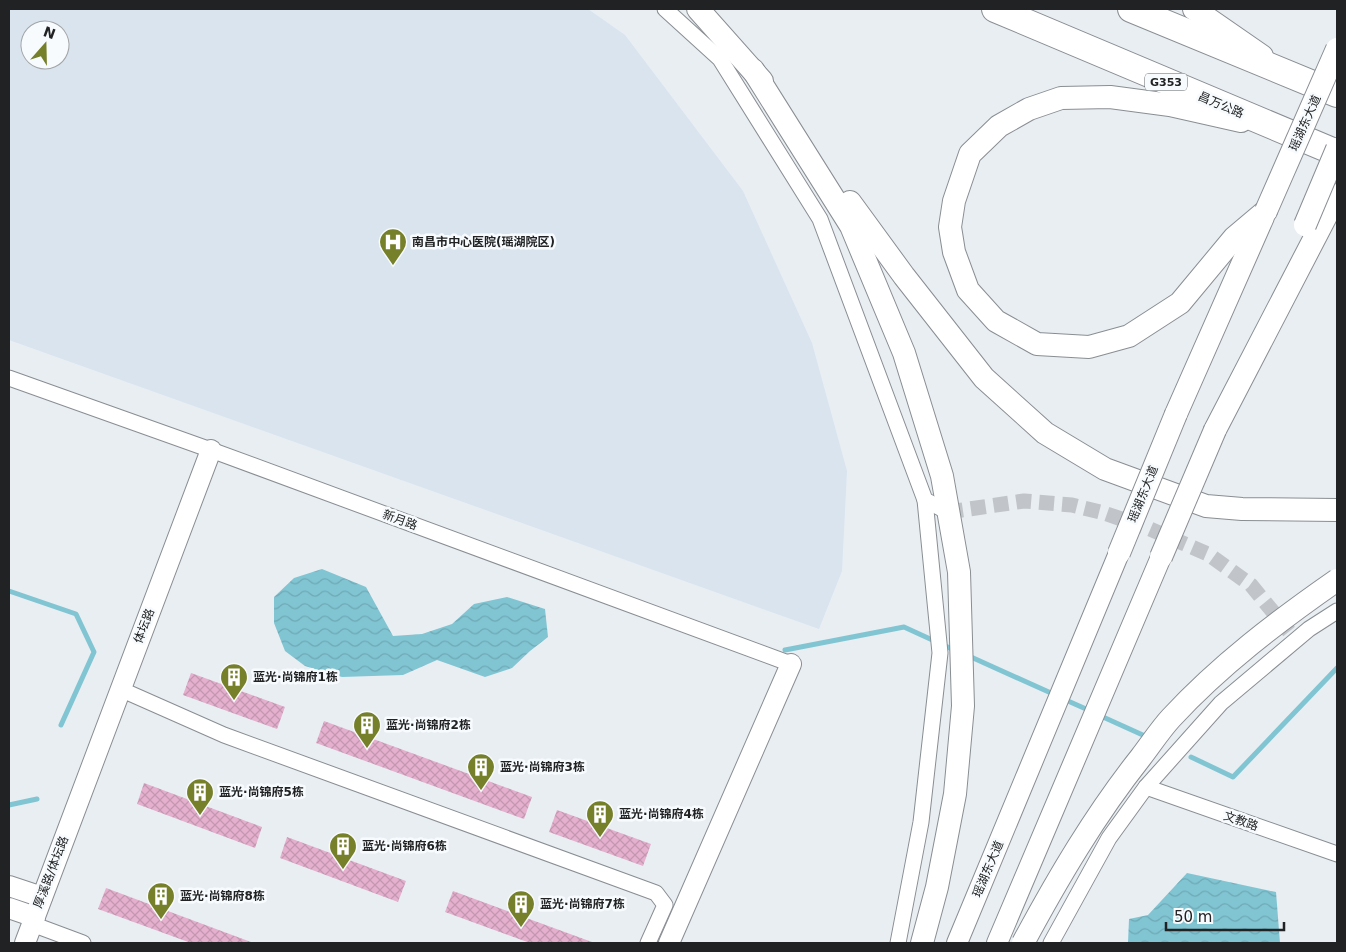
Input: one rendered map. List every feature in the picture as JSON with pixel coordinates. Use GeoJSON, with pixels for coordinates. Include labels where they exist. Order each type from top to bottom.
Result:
{"type":"FeatureCollection","features":[{"type":"Feature","properties":{"kind":"highway","name":"昌万公路"},"geometry":{"type":"LineString","coordinates":[[995,9],[1337,153]]}},
{"type":"Feature","properties":{"kind":"highway"},"geometry":{"type":"LineString","coordinates":[[1131,9],[1337,94]]}},
{"type":"Feature","properties":{"kind":"main road"},"geometry":{"type":"LineString","coordinates":[[698,9],[753,70],[904,276],[984,378],[1046,433],[1105,469],[1206,506],[1242,509],[1337,510]]}},
{"type":"Feature","properties":{"kind":"main road"},"geometry":{"type":"LineString","coordinates":[[1194,9],[1287,73]]}},
{"type":"Feature","properties":{"kind":"main road","name":"瑶湖东大道"},"geometry":{"type":"LineString","coordinates":[[1119,553],[1176,414],[1337,49]]}},
{"type":"Feature","properties":{"kind":"main road"},"geometry":{"type":"LineString","coordinates":[[753,70],[851,226],[904,353],[942,476],[959,572],[963,706],[955,794],[937,887],[922,943]]}},
{"type":"Feature","properties":{"kind":"main road"},"geometry":{"type":"LineString","coordinates":[[1266,211],[1234,238],[1180,303],[1129,336],[1089,347],[1037,344],[996,321],[968,290],[954,252],[950,227],[954,201],[970,154],[999,126],[1029,109],[1061,98],[1110,97],[1153,103],[1275,128]]}},
{"type":"Feature","properties":{"kind":"main road"},"geometry":{"type":"LineString","coordinates":[[1161,557],[1215,430],[1312,228],[1337,149]]}},
{"type":"Feature","properties":{"kind":"main road"},"geometry":{"type":"LineString","coordinates":[[1312,228],[1337,195]]}},
{"type":"Feature","properties":{"kind":"main road"},"geometry":{"type":"LineString","coordinates":[[1023,943],[1093,822],[1170,719],[1230,662],[1292,612],[1337,580]]}},
{"type":"Feature","properties":{"kind":"street"},"geometry":{"type":"LineString","coordinates":[[665,9],[720,59],[820,219],[925,500],[940,653],[921,822],[898,943]]}},
{"type":"Feature","properties":{"kind":"street","name":"新月路"},"geometry":{"type":"LineString","coordinates":[[9,378],[791,664]]}},
{"type":"Feature","properties":{"kind":"street","name":"体坛路"},"geometry":{"type":"LineString","coordinates":[[78,801],[210,450]]}},
{"type":"Feature","properties":{"kind":"street"},"geometry":{"type":"LineString","coordinates":[[925,500],[948,512]]}},
{"type":"Feature","properties":{"kind":"street","name":"瑶湖东大道"},"geometry":{"type":"LineString","coordinates":[[957,943],[1119,553]]}},
{"type":"Feature","properties":{"kind":"street"},"geometry":{"type":"LineString","coordinates":[[997,943],[1161,557]]}},
{"type":"Feature","properties":{"kind":"street"},"geometry":{"type":"LineString","coordinates":[[1051,943],[1108,838],[1146,787],[1221,704],[1309,629],[1337,611]]}},
{"type":"Feature","properties":{"kind":"street"},"geometry":{"type":"LineString","coordinates":[[669,943],[791,664]]}},
{"type":"Feature","properties":{"kind":"street"},"geometry":{"type":"LineString","coordinates":[[120,689],[224,735],[656,893],[665,905],[648,943]]}},
{"type":"Feature","properties":{"kind":"street","name":"文教路"},"geometry":{"type":"LineString","coordinates":[[1146,787],[1337,854]]}},
{"type":"Feature","properties":{"kind":"street","name":"厚溪路/体坛路"},"geometry":{"type":"LineString","coordinates":[[24,943],[78,801]]}},
{"type":"Feature","properties":{"kind":"street"},"geometry":{"type":"LineString","coordinates":[[9,886],[42,897]]}},
{"type":"Feature","properties":{"kind":"street"},"geometry":{"type":"LineString","coordinates":[[9,908],[83,943]]}},
{"type":"Feature","properties":{"kind":"shaded area","name":"南昌市中心医院(瑶湖院区)"},"geometry":{"type":"Polygon","coordinates":[[[9,9],[588,9],[625,35],[743,191],[812,343],[847,471],[842,571],[819,629],[9,340],[9,9]]]}},
{"type":"Feature","properties":{"kind":"water"},"geometry":{"type":"Polygon","coordinates":[[[322,569],[366,587],[393,636],[422,634],[452,624],[474,604],[507,597],[545,609],[548,637],[512,668],[485,677],[437,660],[403,675],[342,677],[305,666],[285,651],[274,623],[274,597],[294,578],[322,569]]]}},
{"type":"Feature","properties":{"kind":"water"},"geometry":{"type":"Polygon","coordinates":[[[1187,873],[1276,892],[1280,943],[1128,943],[1129,919],[1148,915],[1187,873]]]}},
{"type":"Feature","properties":{"kind":"building","name":"蓝光·尚锦府1栋"},"geometry":{"type":"Polygon","coordinates":[[[191,673],[285,707],[277,729],[183,695],[191,673]]]}},
{"type":"Feature","properties":{"kind":"building"},"geometry":{"type":"Polygon","coordinates":[[[324,721],[532,797],[524,819],[316,743],[324,721]]]}},
{"type":"Feature","properties":{"kind":"building","name":"蓝光·尚锦府5栋"},"geometry":{"type":"Polygon","coordinates":[[[144,783],[262,827],[255,848],[137,804],[144,783]]]}},
{"type":"Feature","properties":{"kind":"building","name":"蓝光·尚锦府4栋"},"geometry":{"type":"Polygon","coordinates":[[[557,810],[651,844],[643,866],[549,832],[557,810]]]}},
{"type":"Feature","properties":{"kind":"building","name":"蓝光·尚锦府6栋"},"geometry":{"type":"Polygon","coordinates":[[[287,837],[406,881],[398,902],[280,858],[287,837]]]}},
{"type":"Feature","properties":{"kind":"building","name":"蓝光·尚锦府8栋"},"geometry":{"type":"Polygon","coordinates":[[[106,888],[251,942],[191,943],[98,909],[106,888]]]}},
{"type":"Feature","properties":{"kind":"building","name":"蓝光·尚锦府7栋"},"geometry":{"type":"Polygon","coordinates":[[[453,891],[592,943],[530,943],[445,912],[453,891]]]}},
{"type":"Feature","properties":{"kind":"waterway"},"geometry":{"type":"LineString","coordinates":[[9,591],[76,614],[94,652],[61,725]]}},
{"type":"Feature","properties":{"kind":"waterway"},"geometry":{"type":"LineString","coordinates":[[785,650],[904,627],[952,649]]}},
{"type":"Feature","properties":{"kind":"waterway"},"geometry":{"type":"LineString","coordinates":[[971,657],[1051,693]]}},
{"type":"Feature","properties":{"kind":"waterway"},"geometry":{"type":"LineString","coordinates":[[1191,757],[1233,777],[1337,668]]}},
{"type":"Feature","properties":{"kind":"waterway"},"geometry":{"type":"LineString","coordinates":[[1068,701],[1086,709]]}},
{"type":"Feature","properties":{"kind":"waterway"},"geometry":{"type":"LineString","coordinates":[[1103,717],[1145,736]]}},
{"type":"Feature","properties":{"kind":"waterway"},"geometry":{"type":"LineString","coordinates":[[9,805],[37,799]]}},
{"type":"Feature","properties":{"kind":"tunnel"},"geometry":{"type":"LineString","coordinates":[[948,512],[1024,501],[1072,505],[1104,513],[1150,529],[1208,554],[1251,585],[1296,640]]}},
{"type":"Feature","properties":{"kind":"place","name":"南昌市中心医院(瑶湖院区)"},"geometry":{"type":"Point","coordinates":[393,266]}},
{"type":"Feature","properties":{"kind":"place","name":"蓝光·尚锦府1栋"},"geometry":{"type":"Point","coordinates":[234,701]}},
{"type":"Feature","properties":{"kind":"place","name":"蓝光·尚锦府2栋"},"geometry":{"type":"Point","coordinates":[367,749]}},
{"type":"Feature","properties":{"kind":"place","name":"蓝光·尚锦府3栋"},"geometry":{"type":"Point","coordinates":[481,791]}},
{"type":"Feature","properties":{"kind":"place","name":"蓝光·尚锦府5栋"},"geometry":{"type":"Point","coordinates":[200,816]}},
{"type":"Feature","properties":{"kind":"place","name":"蓝光·尚锦府4栋"},"geometry":{"type":"Point","coordinates":[600,838]}},
{"type":"Feature","properties":{"kind":"place","name":"蓝光·尚锦府6栋"},"geometry":{"type":"Point","coordinates":[343,870]}},
{"type":"Feature","properties":{"kind":"place","name":"蓝光·尚锦府8栋"},"geometry":{"type":"Point","coordinates":[161,920]}},
{"type":"Feature","properties":{"kind":"place","name":"蓝光·尚锦府7栋"},"geometry":{"type":"Point","coordinates":[521,928]}}]}
